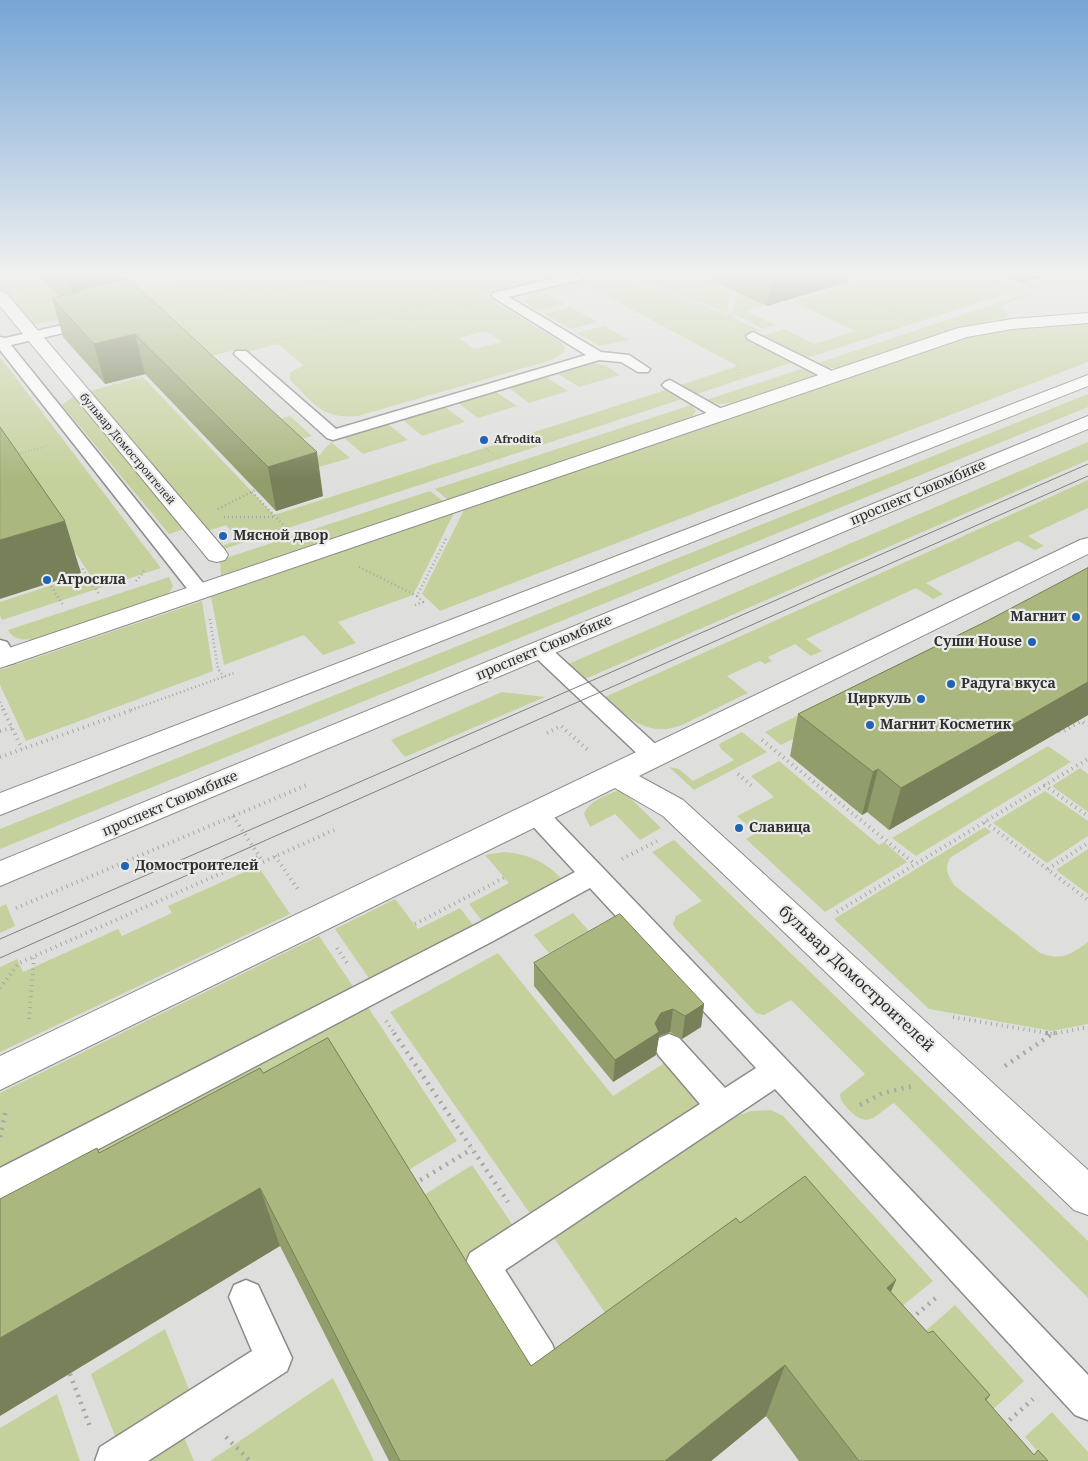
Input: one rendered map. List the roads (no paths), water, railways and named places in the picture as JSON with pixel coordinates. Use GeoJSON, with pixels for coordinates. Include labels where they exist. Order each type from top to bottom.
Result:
{"type":"FeatureCollection","features":[{"type":"Feature","properties":{"kind":"street","name":"бульвар Домостроителей"},"geometry":{"type":"LineString","coordinates":[[39,344],[198,520],[217,555]]}},
{"type":"Feature","properties":{"kind":"street"},"geometry":{"type":"LineString","coordinates":[[2,655],[200,592],[929,344]]}},
{"type":"Feature","properties":{"kind":"street"},"geometry":{"type":"LineString","coordinates":[[0,804],[1088,380]]}},
{"type":"Feature","properties":{"kind":"street","name":"проспект Сююмбике"},"geometry":{"type":"LineString","coordinates":[[0,874],[1088,422]]}},
{"type":"Feature","properties":{"kind":"street"},"geometry":{"type":"LineString","coordinates":[[13,1068],[1088,545]]}},
{"type":"Feature","properties":{"kind":"street","name":"бульвар Домостроителей"},"geometry":{"type":"LineString","coordinates":[[615,776],[673,808],[690,823],[1088,1196]]}},
{"type":"Feature","properties":{"kind":"lane"},"geometry":{"type":"LineString","coordinates":[[3,344],[200,592]]}},
{"type":"Feature","properties":{"kind":"lane"},"geometry":{"type":"LineString","coordinates":[[578,344],[598,356]]}},
{"type":"Feature","properties":{"kind":"lane"},"geometry":{"type":"LineString","coordinates":[[769,344],[833,377]]}},
{"type":"Feature","properties":{"kind":"lane"},"geometry":{"type":"LineString","coordinates":[[241,354],[333,435],[598,356],[624,358],[643,369]]}},
{"type":"Feature","properties":{"kind":"lane"},"geometry":{"type":"LineString","coordinates":[[670,385],[721,415]]}},
{"type":"Feature","properties":{"kind":"lane"},"geometry":{"type":"LineString","coordinates":[[540,650],[654,756]]}},
{"type":"Feature","properties":{"kind":"lane"},"geometry":{"type":"LineString","coordinates":[[536,814],[1088,1402]]}},
{"type":"Feature","properties":{"kind":"lane"},"geometry":{"type":"LineString","coordinates":[[0,1185],[368,994],[593,874]]}},
{"type":"Feature","properties":{"kind":"lane"},"geometry":{"type":"LineString","coordinates":[[669,1047],[722,1106]]}},
{"type":"Feature","properties":{"kind":"lane"},"geometry":{"type":"LineString","coordinates":[[540,1357],[482,1265],[777,1071]]}},
{"type":"Feature","properties":{"kind":"lane"},"geometry":{"type":"LineString","coordinates":[[103,1448],[274,1358],[246,1297]]}},
{"type":"Feature","properties":{"kind":"tram line"},"geometry":{"type":"LineString","coordinates":[[0,939],[1088,464]]}},
{"type":"Feature","properties":{"kind":"tram line"},"geometry":{"type":"LineString","coordinates":[[0,958],[1088,476]]}},
{"type":"Feature","properties":{"kind":"place","name":"Afrodita"},"geometry":{"type":"Point","coordinates":[484,440]}},
{"type":"Feature","properties":{"kind":"place","name":"Мясной двор"},"geometry":{"type":"Point","coordinates":[223,536]}},
{"type":"Feature","properties":{"kind":"place","name":"Агросила"},"geometry":{"type":"Point","coordinates":[47,580]}},
{"type":"Feature","properties":{"kind":"place","name":"Магнит"},"geometry":{"type":"Point","coordinates":[1076,617]}},
{"type":"Feature","properties":{"kind":"place","name":"Суши House"},"geometry":{"type":"Point","coordinates":[1032,642]}},
{"type":"Feature","properties":{"kind":"place","name":"Радуга вкуса"},"geometry":{"type":"Point","coordinates":[951,684]}},
{"type":"Feature","properties":{"kind":"place","name":"Циркуль"},"geometry":{"type":"Point","coordinates":[921,699]}},
{"type":"Feature","properties":{"kind":"place","name":"Магнит Косметик"},"geometry":{"type":"Point","coordinates":[870,725]}},
{"type":"Feature","properties":{"kind":"place","name":"Славица"},"geometry":{"type":"Point","coordinates":[739,828]}},
{"type":"Feature","properties":{"kind":"place","name":"Домостроителей"},"geometry":{"type":"Point","coordinates":[125,866]}}]}
